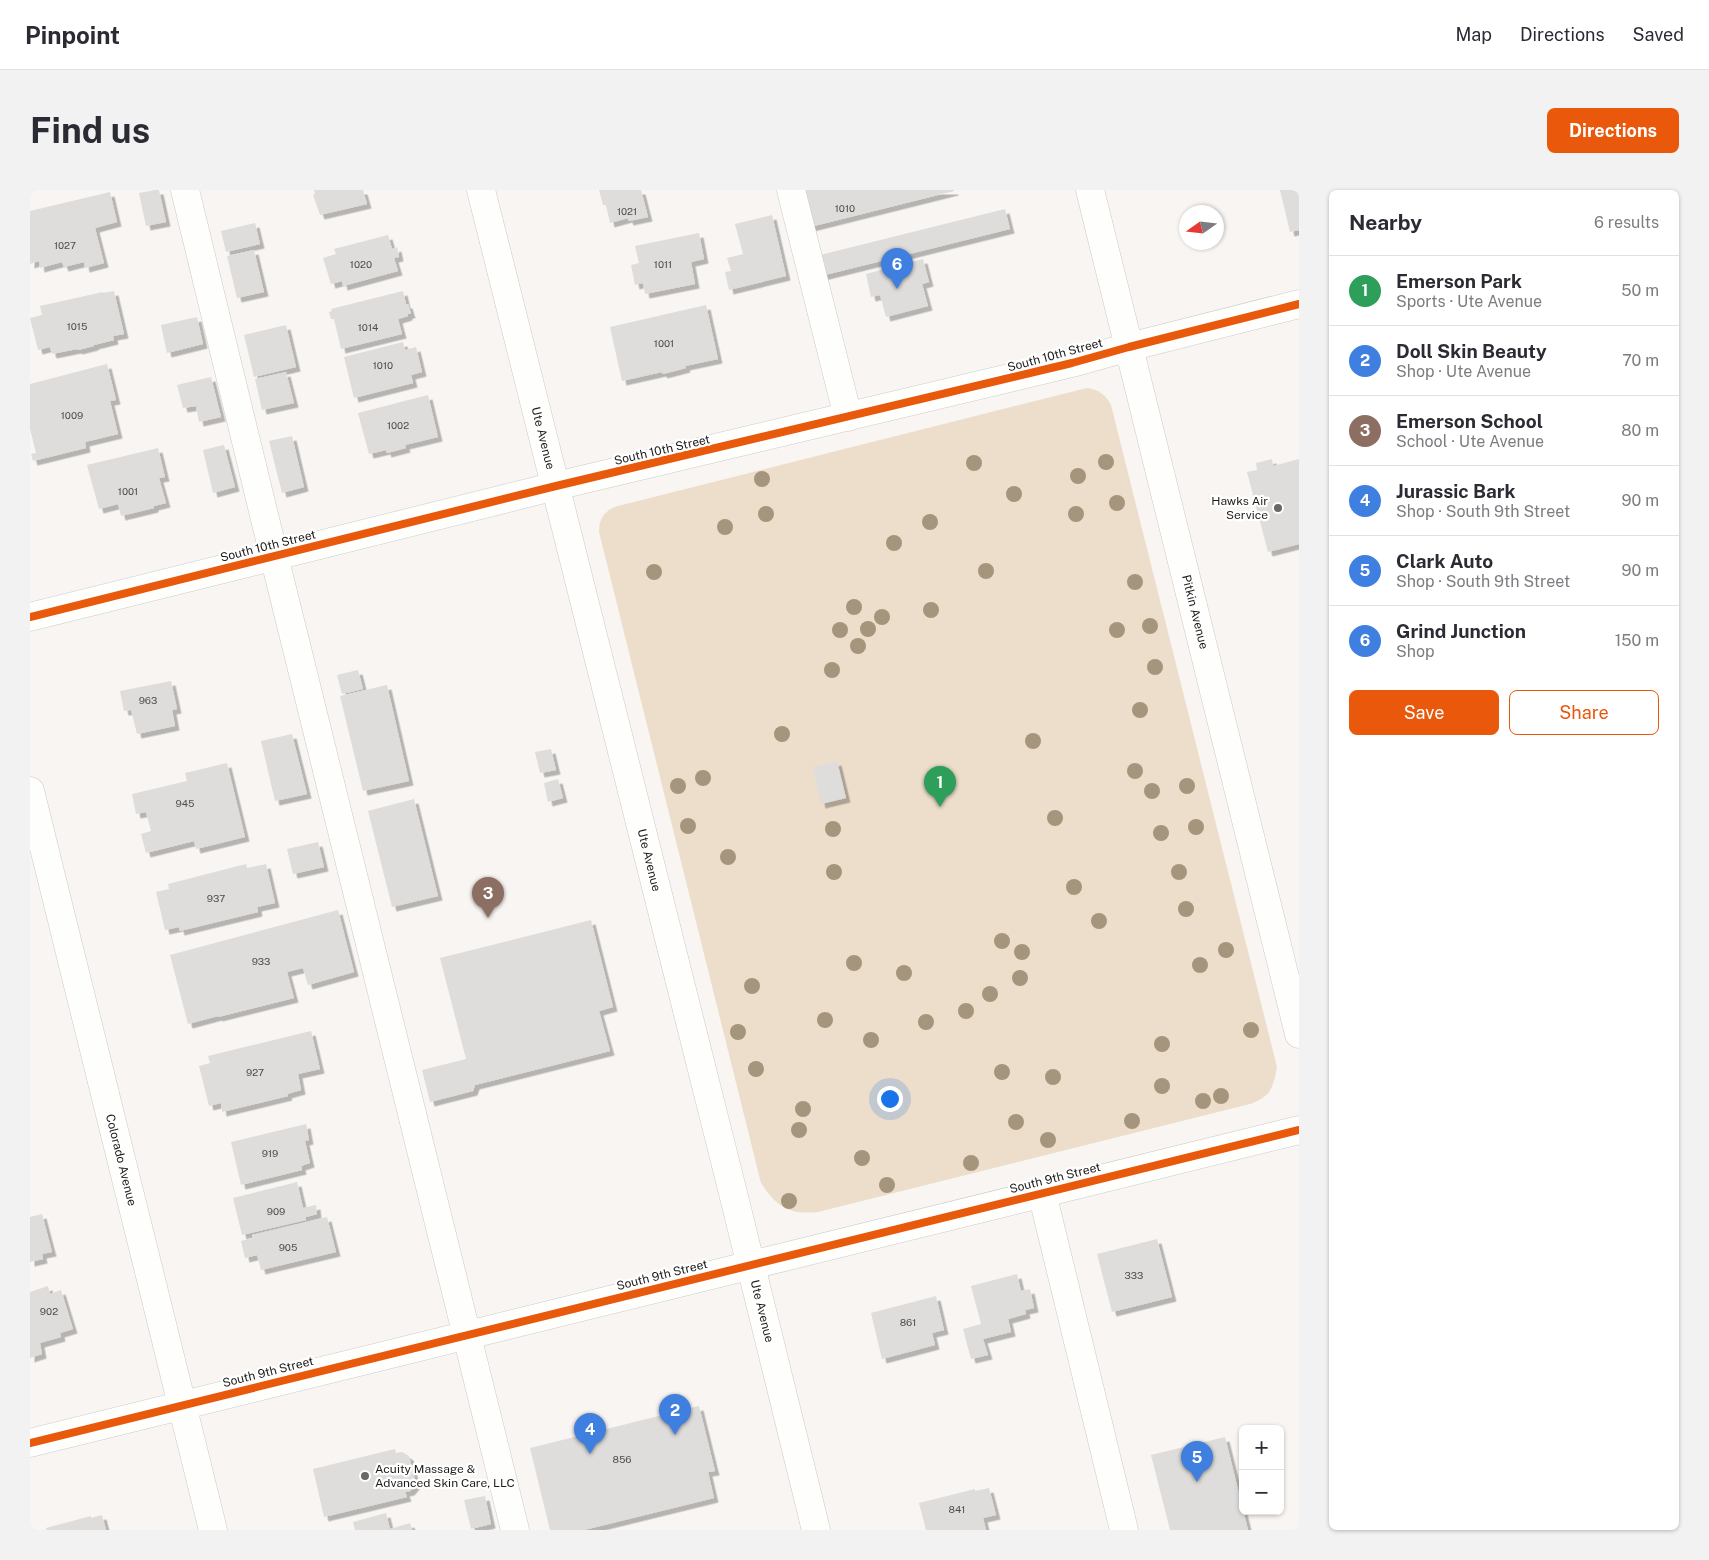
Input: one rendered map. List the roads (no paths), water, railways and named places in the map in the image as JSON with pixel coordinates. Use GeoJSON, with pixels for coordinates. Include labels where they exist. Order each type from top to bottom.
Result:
{"type":"FeatureCollection","features":[{"type":"Feature","properties":{"kind":"street"},"geometry":{"type":"LineString","coordinates":[[185,190],[515,1530]]}},
{"type":"Feature","properties":{"kind":"street","name":"Ute Avenue"},"geometry":{"type":"LineString","coordinates":[[481,190],[816,1530]]}},
{"type":"Feature","properties":{"kind":"street"},"geometry":{"type":"LineString","coordinates":[[791,190],[848,418]]}},
{"type":"Feature","properties":{"kind":"street","name":"Pitkin Avenue"},"geometry":{"type":"LineString","coordinates":[[1090,190],[1299,1034]]}},
{"type":"Feature","properties":{"kind":"street","name":"South 10th Street"},"geometry":{"type":"LineString","coordinates":[[30,617],[556,486],[848,418],[1072,363],[1129,346],[1299,304]]}},
{"type":"Feature","properties":{"kind":"street","name":"Colorado Avenue"},"geometry":{"type":"LineString","coordinates":[[30,791],[213,1530]]}},
{"type":"Feature","properties":{"kind":"street","name":"South 9th Street"},"geometry":{"type":"LineString","coordinates":[[30,1443],[1299,1130]]}},
{"type":"Feature","properties":{"kind":"street"},"geometry":{"type":"LineString","coordinates":[[1042,1193],[1124,1530]]}},
{"type":"Feature","properties":{"kind":"place","name":"Grind Junction"},"geometry":{"type":"Point","coordinates":[897,289]}},
{"type":"Feature","properties":{"kind":"place","name":"Hawks Air Service"},"geometry":{"type":"Point","coordinates":[1278,508]}},
{"type":"Feature","properties":{"kind":"place","name":"Emerson Park"},"geometry":{"type":"Point","coordinates":[940,807]}},
{"type":"Feature","properties":{"kind":"place","name":"Emerson School"},"geometry":{"type":"Point","coordinates":[488,918]}},
{"type":"Feature","properties":{"kind":"place","name":"Doll Skin Beauty"},"geometry":{"type":"Point","coordinates":[675,1435]}},
{"type":"Feature","properties":{"kind":"place","name":"Jurassic Bark"},"geometry":{"type":"Point","coordinates":[590,1454]}},
{"type":"Feature","properties":{"kind":"place","name":"Acuity Massage & Advanced Skin Care, LLC"},"geometry":{"type":"Point","coordinates":[365,1476]}},
{"type":"Feature","properties":{"kind":"place","name":"Clark Auto"},"geometry":{"type":"Point","coordinates":[1197,1482]}}]}
